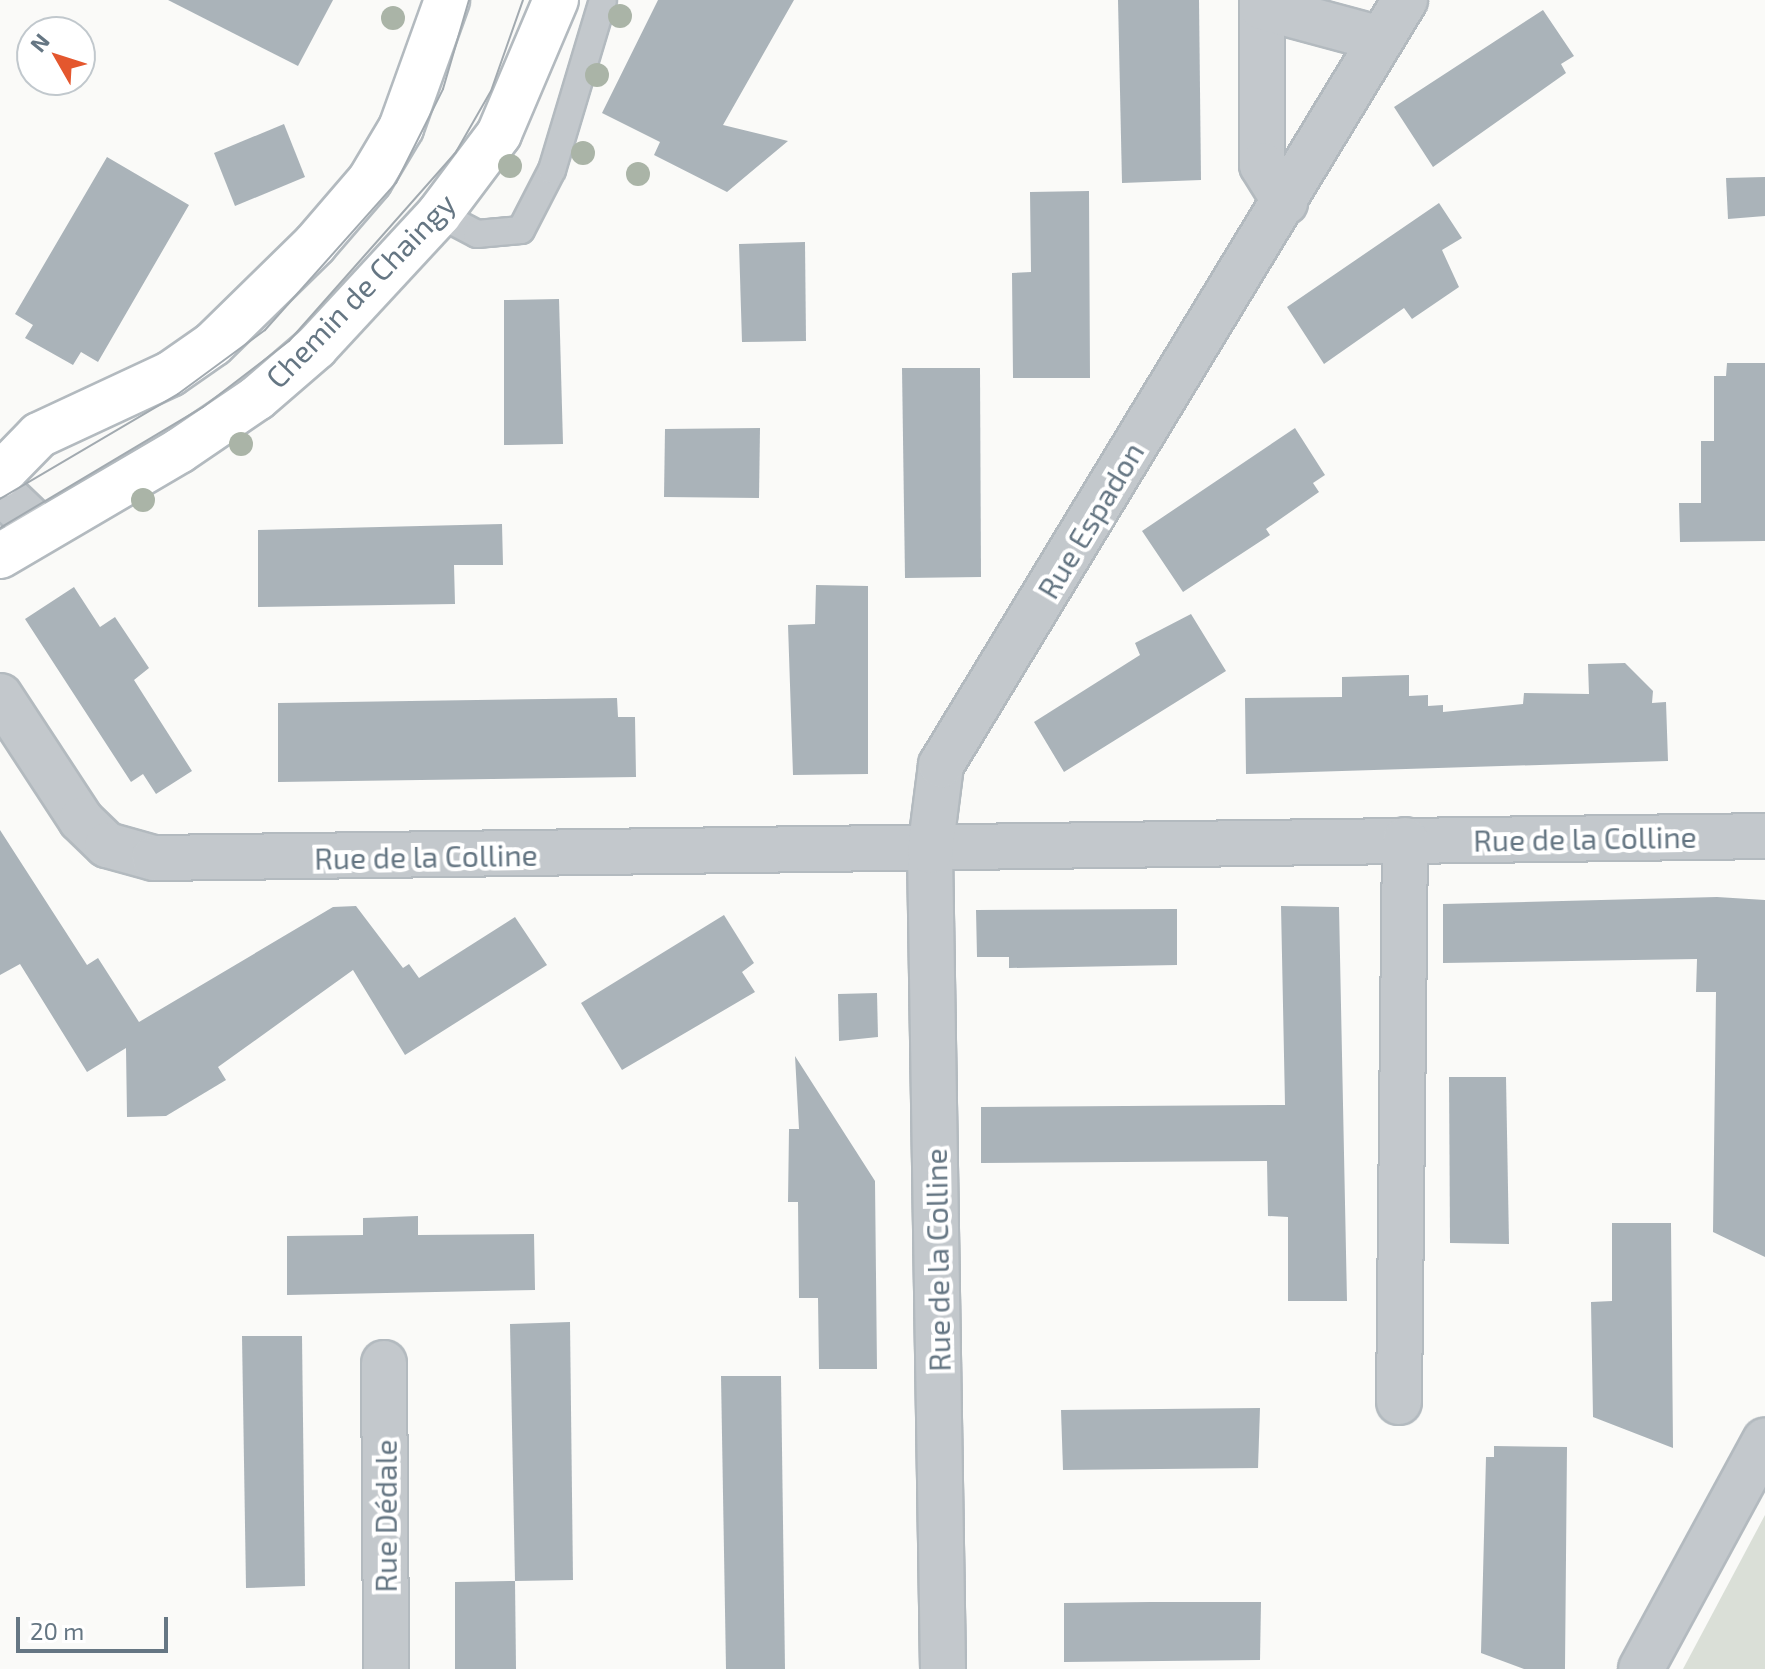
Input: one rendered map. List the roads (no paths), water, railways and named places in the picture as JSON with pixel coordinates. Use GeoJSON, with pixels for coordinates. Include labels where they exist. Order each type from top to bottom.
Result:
{"type":"FeatureCollection","features":[{"type":"Feature","properties":{"kind":"street"},"geometry":{"type":"LineString","coordinates":[[0,475],[39,435],[170,374],[213,344],[315,244],[370,180],[401,128],[447,0]]}},
{"type":"Feature","properties":{"kind":"street","name":"Chemin de Chaingy"},"geometry":{"type":"LineString","coordinates":[[0,556],[179,451],[257,398],[316,347],[439,214],[517,102],[556,0]]}},
{"type":"Feature","properties":{"kind":"street","name":"Rue Espadon"},"geometry":{"type":"LineString","coordinates":[[930,851],[941,765],[1405,0]]}},
{"type":"Feature","properties":{"kind":"street"},"geometry":{"type":"LineString","coordinates":[[1285,202],[1262,165],[1262,3],[1381,39]]}},
{"type":"Feature","properties":{"kind":"street"},"geometry":{"type":"LineString","coordinates":[[0,491],[41,530]]}},
{"type":"Feature","properties":{"kind":"street","name":"Rue de la Colline"},"geometry":{"type":"LineString","coordinates":[[0,696],[81,820],[107,845],[154,858],[930,851],[1405,840],[1765,836]]}},
{"type":"Feature","properties":{"kind":"street"},"geometry":{"type":"LineString","coordinates":[[1399,1402],[1405,840]]}},
{"type":"Feature","properties":{"kind":"street","name":"Rue de la Colline"},"geometry":{"type":"LineString","coordinates":[[930,851],[943,1669]]}},
{"type":"Feature","properties":{"kind":"street","name":"Rue Dédale"},"geometry":{"type":"LineString","coordinates":[[384,1363],[386,1669]]}},
{"type":"Feature","properties":{"kind":"street"},"geometry":{"type":"LineString","coordinates":[[1641,1669],[1765,1441]]}},
{"type":"Feature","properties":{"kind":"lane"},"geometry":{"type":"LineString","coordinates":[[439,214],[477,234],[521,230],[552,170],[603,0]]}},
{"type":"Feature","properties":{"kind":"tram line"},"geometry":{"type":"LineString","coordinates":[[0,499],[178,394],[265,330],[396,183],[443,89],[469,0]]}},
{"type":"Feature","properties":{"kind":"tram line"},"geometry":{"type":"LineString","coordinates":[[0,528],[203,407],[289,341],[456,152],[491,91],[523,0]]}}]}
